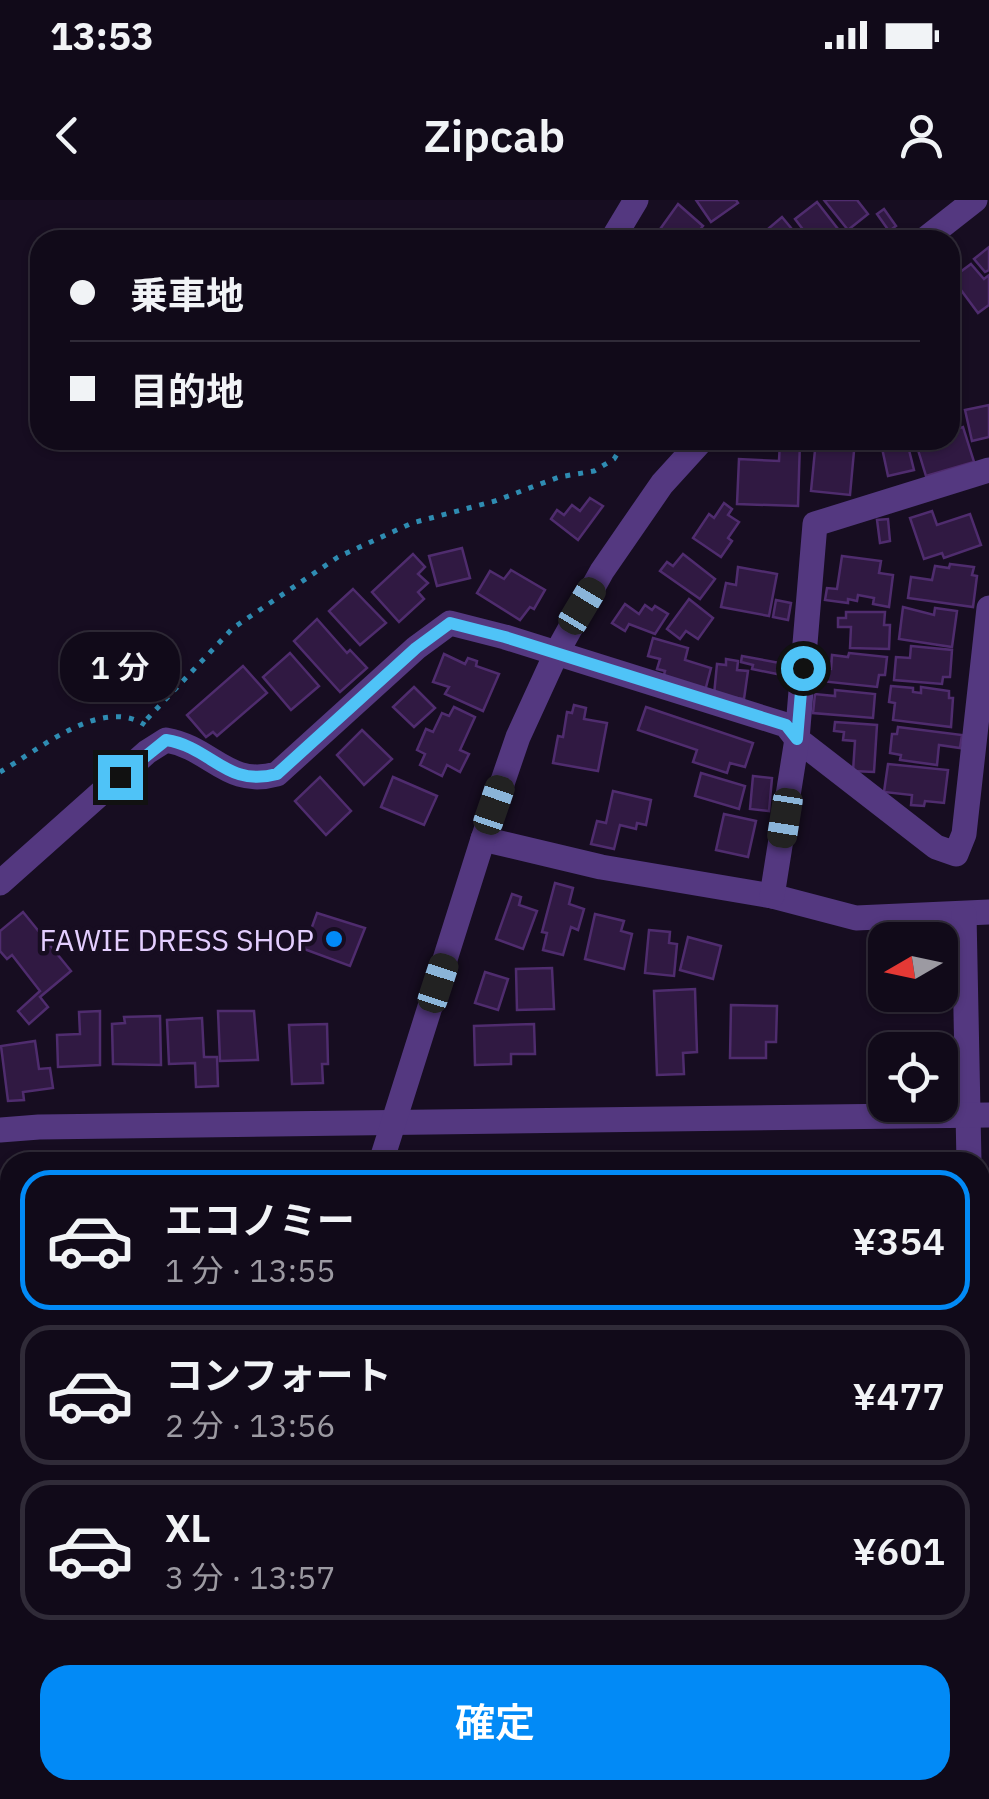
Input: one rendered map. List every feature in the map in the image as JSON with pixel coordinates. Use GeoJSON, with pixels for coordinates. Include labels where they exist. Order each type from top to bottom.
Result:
{"type":"FeatureCollection","features":[{"type":"Feature","properties":{"kind":"street"},"geometry":{"type":"LineString","coordinates":[[618,230],[636,200]]}},
{"type":"Feature","properties":{"kind":"street"},"geometry":{"type":"LineString","coordinates":[[937,230],[975,200]]}},
{"type":"Feature","properties":{"kind":"street"},"geometry":{"type":"LineString","coordinates":[[384,1152],[518,737],[556,654],[631,528],[662,484],[693,450]]}},
{"type":"Feature","properties":{"kind":"street"},"geometry":{"type":"LineString","coordinates":[[772,896],[797,739],[815,524],[989,470]]}},
{"type":"Feature","properties":{"kind":"street"},"geometry":{"type":"LineString","coordinates":[[0,883],[166,740],[185,743],[240,777],[257,779],[277,774],[416,648],[450,623],[786,725],[797,739],[936,847],[956,854],[964,834],[989,608]]}},
{"type":"Feature","properties":{"kind":"street"},"geometry":{"type":"LineString","coordinates":[[483,839],[601,867],[772,896],[856,918],[977,913],[979,1115],[971,1152]]}},
{"type":"Feature","properties":{"kind":"street"},"geometry":{"type":"LineString","coordinates":[[0,1130],[38,1126],[979,1115]]}},
{"type":"Feature","properties":{"kind":"path"},"geometry":{"type":"LineString","coordinates":[[136,735],[233,628],[338,557],[412,523],[495,501],[559,477],[594,471],[614,459],[620,450]]}},
{"type":"Feature","properties":{"kind":"path"},"geometry":{"type":"LineString","coordinates":[[0,772],[85,723],[110,714],[134,718],[166,740]]}},
{"type":"Feature","properties":{"kind":"building"},"geometry":{"type":"Polygon","coordinates":[[[696,200],[736,200],[738,203],[711,222],[696,200]]]}},
{"type":"Feature","properties":{"kind":"building"},"geometry":{"type":"Polygon","coordinates":[[[824,200],[857,200],[868,214],[848,230],[824,200]]]}},
{"type":"Feature","properties":{"kind":"building"},"geometry":{"type":"Polygon","coordinates":[[[817,202],[839,230],[803,230],[795,219],[817,202]]]}},
{"type":"Feature","properties":{"kind":"building"},"geometry":{"type":"Polygon","coordinates":[[[678,204],[703,226],[700,230],[659,230],[678,204]]]}},
{"type":"Feature","properties":{"kind":"building"},"geometry":{"type":"Polygon","coordinates":[[[884,209],[896,226],[888,230],[877,214],[884,209]]]}},
{"type":"Feature","properties":{"kind":"building"},"geometry":{"type":"Polygon","coordinates":[[[782,217],[793,230],[767,230],[782,217]]]}},
{"type":"Feature","properties":{"kind":"building"},"geometry":{"type":"Polygon","coordinates":[[[989,247],[989,270],[985,272],[974,259],[989,247]]]}},
{"type":"Feature","properties":{"kind":"building"},"geometry":{"type":"Polygon","coordinates":[[[971,264],[984,279],[989,275],[989,305],[978,313],[960,289],[960,272],[971,264]]]}},
{"type":"Feature","properties":{"kind":"building"},"geometry":{"type":"Polygon","coordinates":[[[989,405],[989,437],[972,441],[965,410],[989,405]]]}},
{"type":"Feature","properties":{"kind":"building"},"geometry":{"type":"Polygon","coordinates":[[[963,427],[974,462],[926,476],[918,450],[960,450],[963,427]]]}},
{"type":"Feature","properties":{"kind":"building"},"geometry":{"type":"Polygon","coordinates":[[[780,450],[800,450],[798,506],[737,504],[739,459],[779,461],[780,450]]]}},
{"type":"Feature","properties":{"kind":"building"},"geometry":{"type":"Polygon","coordinates":[[[815,450],[854,450],[850,495],[811,491],[815,450]]]}},
{"type":"Feature","properties":{"kind":"building"},"geometry":{"type":"Polygon","coordinates":[[[882,450],[909,450],[914,470],[888,476],[882,450]]]}},
{"type":"Feature","properties":{"kind":"building"},"geometry":{"type":"Polygon","coordinates":[[[590,498],[603,506],[578,540],[551,519],[557,510],[564,515],[572,505],[580,511],[590,498]]]}},
{"type":"Feature","properties":{"kind":"building"},"geometry":{"type":"Polygon","coordinates":[[[724,503],[732,509],[728,515],[739,522],[721,557],[693,538],[709,514],[714,518],[724,503]]]}},
{"type":"Feature","properties":{"kind":"building"},"geometry":{"type":"Polygon","coordinates":[[[932,511],[937,525],[970,514],[981,545],[944,558],[942,553],[924,559],[910,518],[932,511]]]}},
{"type":"Feature","properties":{"kind":"building"},"geometry":{"type":"Polygon","coordinates":[[[888,519],[890,541],[880,543],[877,520],[888,519]]]}},
{"type":"Feature","properties":{"kind":"building"},"geometry":{"type":"Polygon","coordinates":[[[462,548],[470,578],[437,586],[429,556],[462,548]]]}},
{"type":"Feature","properties":{"kind":"building"},"geometry":{"type":"Polygon","coordinates":[[[413,554],[425,567],[418,574],[428,583],[418,592],[424,599],[399,622],[372,592],[413,554]]]}},
{"type":"Feature","properties":{"kind":"building"},"geometry":{"type":"Polygon","coordinates":[[[683,554],[715,579],[700,599],[660,571],[667,562],[673,566],[683,554]]]}},
{"type":"Feature","properties":{"kind":"building"},"geometry":{"type":"Polygon","coordinates":[[[842,556],[881,561],[879,573],[893,575],[889,607],[858,595],[857,601],[848,599],[848,603],[825,600],[827,588],[837,589],[842,556]]]}},
{"type":"Feature","properties":{"kind":"building"},"geometry":{"type":"Polygon","coordinates":[[[950,564],[974,567],[972,575],[977,576],[973,607],[908,598],[911,577],[932,580],[935,566],[949,568],[950,564]]]}},
{"type":"Feature","properties":{"kind":"building"},"geometry":{"type":"Polygon","coordinates":[[[738,567],[777,574],[769,616],[721,607],[726,583],[736,585],[738,567]]]}},
{"type":"Feature","properties":{"kind":"building"},"geometry":{"type":"Polygon","coordinates":[[[511,570],[545,590],[534,609],[530,607],[520,620],[477,593],[490,571],[504,579],[511,570]]]}},
{"type":"Feature","properties":{"kind":"building"},"geometry":{"type":"Polygon","coordinates":[[[353,589],[386,623],[360,645],[329,611],[353,589]]]}},
{"type":"Feature","properties":{"kind":"building"},"geometry":{"type":"Polygon","coordinates":[[[689,599],[713,618],[698,639],[686,631],[680,639],[667,629],[689,599]]]}},
{"type":"Feature","properties":{"kind":"building"},"geometry":{"type":"Polygon","coordinates":[[[776,600],[791,603],[788,620],[773,617],[776,600]]]}},
{"type":"Feature","properties":{"kind":"building"},"geometry":{"type":"Polygon","coordinates":[[[625,604],[639,614],[645,605],[668,614],[655,634],[629,624],[625,631],[612,623],[625,604]]]}},
{"type":"Feature","properties":{"kind":"building"},"geometry":{"type":"Polygon","coordinates":[[[903,607],[934,615],[935,608],[957,611],[952,647],[899,639],[903,607]]]}},
{"type":"Feature","properties":{"kind":"building"},"geometry":{"type":"Polygon","coordinates":[[[846,612],[885,612],[884,625],[890,625],[889,649],[850,648],[851,627],[838,627],[838,618],[846,618],[846,612]]]}},
{"type":"Feature","properties":{"kind":"building"},"geometry":{"type":"Polygon","coordinates":[[[317,619],[347,653],[350,650],[367,668],[340,692],[294,641],[317,619]]]}},
{"type":"Feature","properties":{"kind":"building"},"geometry":{"type":"Polygon","coordinates":[[[653,638],[688,648],[685,660],[711,668],[705,691],[663,679],[665,671],[657,669],[660,659],[648,656],[653,638]]]}},
{"type":"Feature","properties":{"kind":"building"},"geometry":{"type":"Polygon","coordinates":[[[911,646],[952,650],[950,677],[943,677],[942,684],[894,680],[896,657],[910,658],[911,646]]]}},
{"type":"Feature","properties":{"kind":"building"},"geometry":{"type":"Polygon","coordinates":[[[290,653],[319,686],[291,710],[263,677],[290,653]]]}},
{"type":"Feature","properties":{"kind":"building"},"geometry":{"type":"Polygon","coordinates":[[[849,653],[887,657],[885,675],[879,675],[877,687],[820,681],[821,668],[831,669],[832,655],[848,657],[849,653]]]}},
{"type":"Feature","properties":{"kind":"building"},"geometry":{"type":"Polygon","coordinates":[[[444,654],[465,664],[468,658],[477,661],[476,666],[499,674],[483,711],[445,694],[449,687],[433,682],[444,654]]]}},
{"type":"Feature","properties":{"kind":"building"},"geometry":{"type":"Polygon","coordinates":[[[742,656],[785,664],[782,675],[752,669],[753,665],[741,662],[742,656]]]}},
{"type":"Feature","properties":{"kind":"building"},"geometry":{"type":"Polygon","coordinates":[[[726,659],[738,661],[737,670],[748,671],[744,699],[714,695],[717,664],[726,665],[726,659]]]}},
{"type":"Feature","properties":{"kind":"building"},"geometry":{"type":"Polygon","coordinates":[[[243,666],[267,693],[217,736],[213,732],[206,737],[187,715],[243,666]]]}},
{"type":"Feature","properties":{"kind":"building"},"geometry":{"type":"Polygon","coordinates":[[[891,686],[913,688],[913,692],[921,693],[921,687],[949,691],[949,698],[953,698],[951,727],[893,720],[891,686]]]}},
{"type":"Feature","properties":{"kind":"building"},"geometry":{"type":"Polygon","coordinates":[[[414,687],[435,708],[414,727],[393,707],[414,687]]]}},
{"type":"Feature","properties":{"kind":"building"},"geometry":{"type":"Polygon","coordinates":[[[835,690],[875,694],[873,718],[813,713],[815,694],[835,696],[835,690]]]}},
{"type":"Feature","properties":{"kind":"building"},"geometry":{"type":"Polygon","coordinates":[[[574,705],[586,708],[584,719],[607,723],[598,771],[553,763],[558,736],[563,737],[567,712],[572,713],[574,705]]]}},
{"type":"Feature","properties":{"kind":"building"},"geometry":{"type":"Polygon","coordinates":[[[454,707],[475,717],[460,750],[469,754],[460,772],[447,765],[442,776],[420,765],[425,754],[417,750],[426,729],[433,732],[442,713],[449,716],[454,707]]]}},
{"type":"Feature","properties":{"kind":"building"},"geometry":{"type":"Polygon","coordinates":[[[646,707],[753,743],[745,767],[730,763],[727,773],[693,762],[697,750],[638,730],[646,707]]]}},
{"type":"Feature","properties":{"kind":"building"},"geometry":{"type":"Polygon","coordinates":[[[835,722],[877,725],[874,772],[853,771],[855,741],[843,740],[844,732],[834,731],[835,722]]]}},
{"type":"Feature","properties":{"kind":"building"},"geometry":{"type":"Polygon","coordinates":[[[898,727],[962,735],[960,748],[939,745],[937,765],[900,760],[901,755],[890,753],[892,734],[897,734],[898,727]]]}},
{"type":"Feature","properties":{"kind":"building"},"geometry":{"type":"Polygon","coordinates":[[[362,730],[392,759],[364,785],[337,755],[362,730]]]}},
{"type":"Feature","properties":{"kind":"building"},"geometry":{"type":"Polygon","coordinates":[[[888,764],[948,770],[944,803],[925,801],[924,806],[911,805],[912,795],[884,792],[888,764]]]}},
{"type":"Feature","properties":{"kind":"building"},"geometry":{"type":"Polygon","coordinates":[[[701,773],[745,786],[739,809],[695,796],[701,773]]]}},
{"type":"Feature","properties":{"kind":"building"},"geometry":{"type":"Polygon","coordinates":[[[753,776],[772,778],[769,811],[750,809],[753,776]]]}},
{"type":"Feature","properties":{"kind":"building"},"geometry":{"type":"Polygon","coordinates":[[[320,777],[351,811],[326,835],[295,801],[320,777]]]}},
{"type":"Feature","properties":{"kind":"building"},"geometry":{"type":"Polygon","coordinates":[[[393,777],[437,796],[424,825],[381,807],[393,777]]]}},
{"type":"Feature","properties":{"kind":"building"},"geometry":{"type":"Polygon","coordinates":[[[613,791],[651,800],[646,825],[637,823],[636,829],[620,825],[614,849],[591,844],[597,821],[606,823],[613,791]]]}},
{"type":"Feature","properties":{"kind":"building"},"geometry":{"type":"Polygon","coordinates":[[[724,814],[756,821],[748,857],[716,850],[724,814]]]}},
{"type":"Feature","properties":{"kind":"building"},"geometry":{"type":"Polygon","coordinates":[[[555,883],[573,888],[569,904],[584,909],[578,930],[571,927],[563,955],[543,950],[547,933],[542,932],[555,883]]]}},
{"type":"Feature","properties":{"kind":"building"},"geometry":{"type":"Polygon","coordinates":[[[512,894],[521,897],[519,905],[537,911],[523,949],[496,939],[512,894]]]}},
{"type":"Feature","properties":{"kind":"building"},"geometry":{"type":"Polygon","coordinates":[[[23,912],[71,971],[40,997],[48,1007],[29,1024],[18,1011],[40,991],[12,955],[7,959],[0,951],[0,931],[23,912]]]}},
{"type":"Feature","properties":{"kind":"building","name":"FAWIE DRESS SHOP"},"geometry":{"type":"Polygon","coordinates":[[[317,913],[365,928],[350,966],[304,949],[317,913]]]}},
{"type":"Feature","properties":{"kind":"building"},"geometry":{"type":"Polygon","coordinates":[[[595,914],[624,921],[621,931],[632,934],[624,969],[585,959],[595,914]]]}},
{"type":"Feature","properties":{"kind":"building"},"geometry":{"type":"Polygon","coordinates":[[[649,930],[670,932],[669,943],[677,944],[674,976],[645,973],[649,930]]]}},
{"type":"Feature","properties":{"kind":"building"},"geometry":{"type":"Polygon","coordinates":[[[688,937],[721,946],[713,979],[680,970],[688,937]]]}},
{"type":"Feature","properties":{"kind":"building"},"geometry":{"type":"Polygon","coordinates":[[[552,968],[554,1009],[517,1010],[516,969],[552,968]]]}},
{"type":"Feature","properties":{"kind":"building"},"geometry":{"type":"Polygon","coordinates":[[[485,972],[508,979],[498,1010],[475,1003],[485,972]]]}},
{"type":"Feature","properties":{"kind":"building"},"geometry":{"type":"Polygon","coordinates":[[[695,989],[697,1052],[683,1053],[684,1074],[657,1075],[654,991],[695,989]]]}},
{"type":"Feature","properties":{"kind":"building"},"geometry":{"type":"Polygon","coordinates":[[[731,1005],[777,1006],[776,1042],[766,1042],[766,1058],[730,1058],[731,1005]]]}},
{"type":"Feature","properties":{"kind":"building"},"geometry":{"type":"Polygon","coordinates":[[[100,1011],[100,1065],[58,1067],[57,1035],[80,1034],[79,1012],[100,1011]]]}},
{"type":"Feature","properties":{"kind":"building"},"geometry":{"type":"Polygon","coordinates":[[[218,1011],[254,1011],[258,1060],[220,1061],[218,1011]]]}},
{"type":"Feature","properties":{"kind":"building"},"geometry":{"type":"Polygon","coordinates":[[[160,1016],[161,1065],[113,1064],[112,1024],[125,1023],[124,1017],[160,1016]]]}},
{"type":"Feature","properties":{"kind":"building"},"geometry":{"type":"Polygon","coordinates":[[[202,1018],[204,1057],[217,1057],[218,1086],[196,1087],[195,1063],[169,1064],[167,1020],[202,1018]]]}},
{"type":"Feature","properties":{"kind":"building"},"geometry":{"type":"Polygon","coordinates":[[[327,1024],[328,1064],[322,1064],[323,1083],[292,1084],[289,1025],[327,1024]]]}},
{"type":"Feature","properties":{"kind":"building"},"geometry":{"type":"Polygon","coordinates":[[[534,1024],[535,1054],[511,1054],[511,1064],[475,1065],[474,1026],[534,1024]]]}},
{"type":"Feature","properties":{"kind":"building"},"geometry":{"type":"Polygon","coordinates":[[[35,1041],[39,1069],[50,1068],[53,1088],[23,1092],[24,1100],[8,1101],[1,1046],[35,1041]]]}},
{"type":"Feature","properties":{"kind":"place","name":"FAWIE DRESS SHOP"},"geometry":{"type":"Point","coordinates":[334,939]}},
{"type":"Feature","properties":{"kind":"route"},"geometry":{"type":"LineString","coordinates":[[120,777],[166,740],[185,743],[240,777],[257,779],[277,774],[416,648],[450,623],[786,725],[797,739],[803,668]]}}]}
